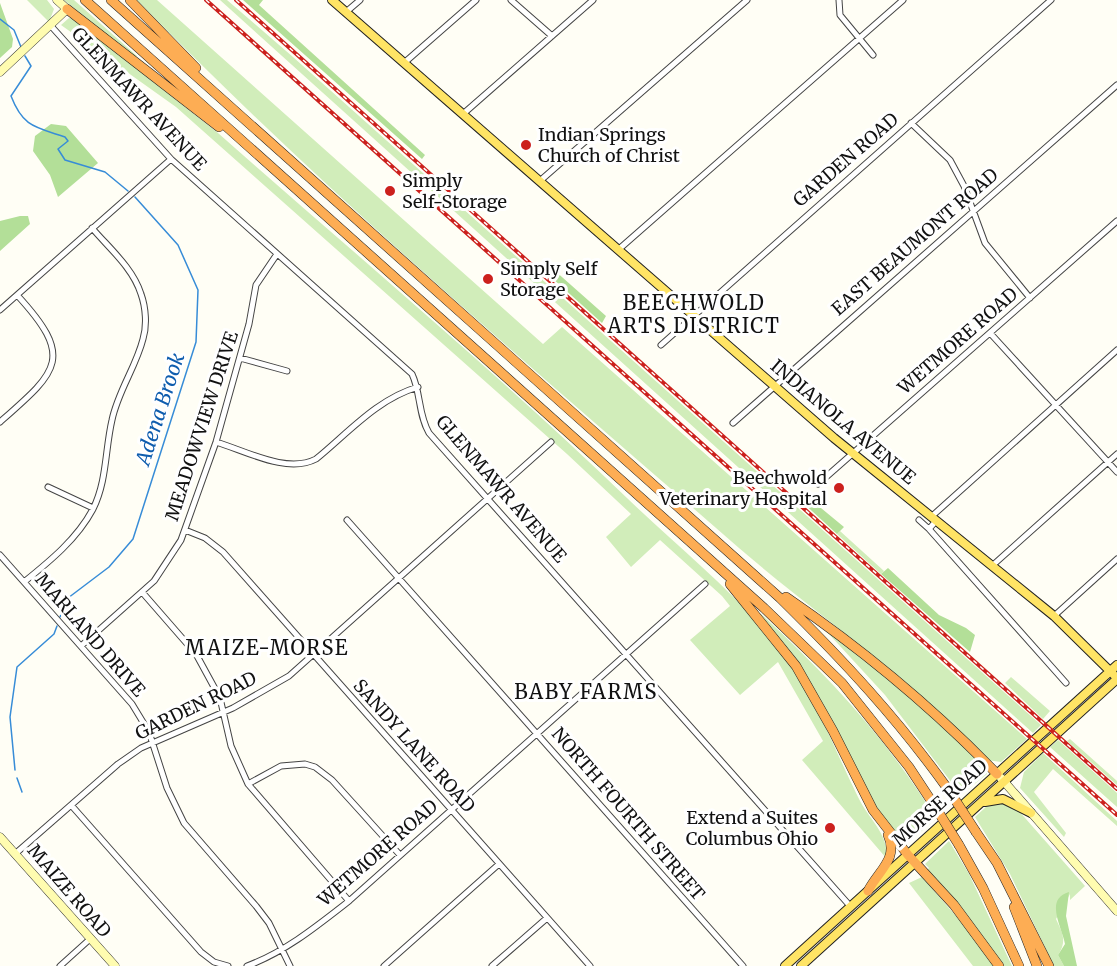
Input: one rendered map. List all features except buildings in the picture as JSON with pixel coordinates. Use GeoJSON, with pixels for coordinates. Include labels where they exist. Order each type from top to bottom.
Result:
{"type":"FeatureCollection","features":[{"type":"Feature","properties":{"kind":"highway"},"geometry":{"type":"LineString","coordinates":[[85,0],[703,553],[842,683],[909,767],[959,845],[983,888],[1018,966]]}},
{"type":"Feature","properties":{"kind":"highway"},"geometry":{"type":"LineString","coordinates":[[111,0],[759,579],[854,671],[921,751],[997,863],[1049,966]]}},
{"type":"Feature","properties":{"kind":"highway"},"geometry":{"type":"LineString","coordinates":[[130,0],[259,132]]}},
{"type":"Feature","properties":{"kind":"highway"},"geometry":{"type":"LineString","coordinates":[[67,9],[263,161]]}},
{"type":"Feature","properties":{"kind":"highway"},"geometry":{"type":"LineString","coordinates":[[703,553],[796,666],[833,731],[869,802],[886,827],[908,855],[954,904],[999,966]]}},
{"type":"Feature","properties":{"kind":"highway"},"geometry":{"type":"LineString","coordinates":[[759,579],[819,620],[906,688],[958,734],[1001,778]]}},
{"type":"Feature","properties":{"kind":"highway"},"geometry":{"type":"LineString","coordinates":[[868,891],[892,856],[892,844],[886,827]]}},
{"type":"Feature","properties":{"kind":"highway"},"geometry":{"type":"LineString","coordinates":[[976,832],[999,875],[1037,966]]}},
{"type":"Feature","properties":{"kind":"main road"},"geometry":{"type":"LineString","coordinates":[[0,72],[67,9],[57,0]]}},
{"type":"Feature","properties":{"kind":"main road","name":"INDIANOLA AVENUE"},"geometry":{"type":"LineString","coordinates":[[332,0],[853,454],[1054,616],[1115,674]]}},
{"type":"Feature","properties":{"kind":"main road","name":"MORSE ROAD"},"geometry":{"type":"LineString","coordinates":[[785,966],[908,855],[1001,778],[1115,674]]}},
{"type":"Feature","properties":{"kind":"main road"},"geometry":{"type":"LineString","coordinates":[[1001,778],[1117,911]]}},
{"type":"Feature","properties":{"kind":"main road","name":"MORSE ROAD"},"geometry":{"type":"LineString","coordinates":[[801,966],[976,806],[1001,778]]}},
{"type":"Feature","properties":{"kind":"main road"},"geometry":{"type":"LineString","coordinates":[[976,806],[990,799],[1003,798],[1031,813]]}},
{"type":"Feature","properties":{"kind":"main road","name":"MAIZE ROAD"},"geometry":{"type":"LineString","coordinates":[[0,837],[115,966]]}},
{"type":"Feature","properties":{"kind":"main road"},"geometry":{"type":"LineString","coordinates":[[825,944],[851,913],[851,907]]}},
{"type":"Feature","properties":{"kind":"street"},"geometry":{"type":"LineString","coordinates":[[346,12],[360,0]]}},
{"type":"Feature","properties":{"kind":"street"},"geometry":{"type":"LineString","coordinates":[[404,63],[476,0]]}},
{"type":"Feature","properties":{"kind":"street"},"geometry":{"type":"LineString","coordinates":[[511,0],[552,36]]}},
{"type":"Feature","properties":{"kind":"street"},"geometry":{"type":"LineString","coordinates":[[463,114],[593,0]]}},
{"type":"Feature","properties":{"kind":"street"},"geometry":{"type":"LineString","coordinates":[[541,180],[747,0]]}},
{"type":"Feature","properties":{"kind":"street"},"geometry":{"type":"LineString","coordinates":[[839,0],[840,15],[858,40],[873,55]]}},
{"type":"Feature","properties":{"kind":"street"},"geometry":{"type":"LineString","coordinates":[[618,250],[903,0]]}},
{"type":"Feature","properties":{"kind":"street","name":"GARDEN ROAD"},"geometry":{"type":"LineString","coordinates":[[661,345],[1052,0]]}},
{"type":"Feature","properties":{"kind":"street","name":"GLENMAWR AVENUE"},"geometry":{"type":"LineString","coordinates":[[51,26],[171,159],[412,374],[418,387],[422,420],[429,433],[851,907]]}},
{"type":"Feature","properties":{"kind":"street","name":"EAST BEAUMONT ROAD"},"geometry":{"type":"LineString","coordinates":[[733,423],[1117,85]]}},
{"type":"Feature","properties":{"kind":"street"},"geometry":{"type":"LineString","coordinates":[[911,123],[950,160],[964,186],[985,243],[1030,298]]}},
{"type":"Feature","properties":{"kind":"street"},"geometry":{"type":"LineString","coordinates":[[0,310],[171,159]]}},
{"type":"Feature","properties":{"kind":"street","name":"WETMORE ROAD"},"geometry":{"type":"LineString","coordinates":[[818,484],[1117,221]]}},
{"type":"Feature","properties":{"kind":"street"},"geometry":{"type":"LineString","coordinates":[[24,582],[65,546],[93,508],[105,471],[112,420],[119,394],[143,340],[145,327],[141,294],[134,278],[92,228]]}},
{"type":"Feature","properties":{"kind":"street","name":"MEADOWVIEW DRIVE"},"geometry":{"type":"LineString","coordinates":[[81,646],[161,573],[185,530],[216,442],[249,324],[256,285],[277,254]]}},
{"type":"Feature","properties":{"kind":"street"},"geometry":{"type":"LineString","coordinates":[[0,422],[44,381],[49,372],[53,352],[47,330],[17,295]]}},
{"type":"Feature","properties":{"kind":"street"},"geometry":{"type":"LineString","coordinates":[[990,333],[1117,472]]}},
{"type":"Feature","properties":{"kind":"street"},"geometry":{"type":"LineString","coordinates":[[929,529],[933,519],[1117,350]]}},
{"type":"Feature","properties":{"kind":"street"},"geometry":{"type":"LineString","coordinates":[[240,357],[287,371]]}},
{"type":"Feature","properties":{"kind":"street"},"geometry":{"type":"LineString","coordinates":[[216,442],[286,464],[306,464],[316,459],[383,402],[397,393],[418,387]]}},
{"type":"Feature","properties":{"kind":"street","name":"GARDEN ROAD"},"geometry":{"type":"LineString","coordinates":[[15,854],[118,764],[152,743],[223,712],[289,676],[550,442]]}},
{"type":"Feature","properties":{"kind":"street"},"geometry":{"type":"LineString","coordinates":[[993,565],[1117,454]]}},
{"type":"Feature","properties":{"kind":"street"},"geometry":{"type":"LineString","coordinates":[[48,487],[93,508]]}},
{"type":"Feature","properties":{"kind":"street","name":"NORTH FOURTH STREET"},"geometry":{"type":"LineString","coordinates":[[347,520],[743,966]]}},
{"type":"Feature","properties":{"kind":"street"},"geometry":{"type":"LineString","coordinates":[[919,520],[1066,683]]}},
{"type":"Feature","properties":{"kind":"street","name":"SANDY LANE ROAD"},"geometry":{"type":"LineString","coordinates":[[185,530],[217,545],[590,966]]}},
{"type":"Feature","properties":{"kind":"street","name":"MARLAND DRIVE"},"geometry":{"type":"LineString","coordinates":[[0,555],[132,704],[152,743],[166,788],[184,823],[256,906],[290,966]]}},
{"type":"Feature","properties":{"kind":"street"},"geometry":{"type":"LineString","coordinates":[[1054,616],[1117,559]]}},
{"type":"Feature","properties":{"kind":"street","name":"WETMORE ROAD"},"geometry":{"type":"LineString","coordinates":[[247,966],[282,949],[349,901],[705,584]]}},
{"type":"Feature","properties":{"kind":"street"},"geometry":{"type":"LineString","coordinates":[[142,592],[196,654],[220,698],[231,746],[248,784],[349,901]]}},
{"type":"Feature","properties":{"kind":"street"},"geometry":{"type":"LineString","coordinates":[[248,784],[282,766],[298,764],[315,767],[332,780],[400,855]]}},
{"type":"Feature","properties":{"kind":"street"},"geometry":{"type":"LineString","coordinates":[[71,805],[201,952],[214,962],[228,966]]}},
{"type":"Feature","properties":{"kind":"street"},"geometry":{"type":"LineString","coordinates":[[384,966],[499,864]]}},
{"type":"Feature","properties":{"kind":"street"},"geometry":{"type":"LineString","coordinates":[[492,966],[547,918]]}},
{"type":"Feature","properties":{"kind":"street"},"geometry":{"type":"LineString","coordinates":[[60,966],[90,939]]}},
{"type":"Feature","properties":{"kind":"green space"},"geometry":{"type":"Polygon","coordinates":[[[27,0],[47,0],[54,9],[49,22],[27,0]]]}},
{"type":"Feature","properties":{"kind":"green space"},"geometry":{"type":"Polygon","coordinates":[[[64,0],[74,0],[137,56],[135,58],[64,0]]]}},
{"type":"Feature","properties":{"kind":"green space"},"geometry":{"type":"Polygon","coordinates":[[[137,0],[157,0],[543,344],[562,327],[1027,739],[1001,762],[987,760],[959,731],[898,676],[739,548],[432,280],[282,142],[137,0]]]}},
{"type":"Feature","properties":{"kind":"green space"},"geometry":{"type":"Polygon","coordinates":[[[220,0],[227,0],[293,57],[1041,725],[1033,733],[220,0]]]}},
{"type":"Feature","properties":{"kind":"green space"},"geometry":{"type":"Polygon","coordinates":[[[243,0],[263,0],[259,5],[425,155],[422,159],[243,0]]]}},
{"type":"Feature","properties":{"kind":"green space"},"geometry":{"type":"Polygon","coordinates":[[[0,3],[13,39],[12,47],[0,58],[0,3]]]}},
{"type":"Feature","properties":{"kind":"green space"},"geometry":{"type":"Polygon","coordinates":[[[69,18],[74,19],[218,133],[527,405],[740,604],[781,650],[807,690],[862,805],[881,834],[887,859],[802,760],[823,741],[778,662],[740,695],[690,640],[730,606],[722,596],[660,540],[631,567],[606,537],[631,514],[567,454],[176,107],[61,25],[69,18]]]}},
{"type":"Feature","properties":{"kind":"green space"},"geometry":{"type":"Polygon","coordinates":[[[51,124],[66,126],[98,163],[58,197],[50,175],[33,151],[35,136],[51,124]]]}},
{"type":"Feature","properties":{"kind":"green space"},"geometry":{"type":"Polygon","coordinates":[[[28,216],[30,224],[0,251],[0,221],[28,216]]]}},
{"type":"Feature","properties":{"kind":"green space"},"geometry":{"type":"Polygon","coordinates":[[[545,262],[606,316],[602,323],[541,268],[545,262]]]}},
{"type":"Feature","properties":{"kind":"green space"},"geometry":{"type":"Polygon","coordinates":[[[804,494],[844,527],[837,534],[800,500],[804,494]]]}},
{"type":"Feature","properties":{"kind":"green space"},"geometry":{"type":"Polygon","coordinates":[[[840,531],[884,571],[881,574],[837,534],[840,531]]]}},
{"type":"Feature","properties":{"kind":"green space"},"geometry":{"type":"Polygon","coordinates":[[[888,568],[939,615],[975,635],[970,652],[881,574],[888,568]]]}},
{"type":"Feature","properties":{"kind":"green space"},"geometry":{"type":"Polygon","coordinates":[[[760,613],[833,685],[877,736],[918,790],[936,819],[906,844],[876,808],[805,673],[760,613]]]}},
{"type":"Feature","properties":{"kind":"green space"},"geometry":{"type":"Polygon","coordinates":[[[829,632],[915,700],[987,769],[987,774],[961,795],[885,695],[829,632]]]}},
{"type":"Feature","properties":{"kind":"green space"},"geometry":{"type":"Polygon","coordinates":[[[1011,677],[1050,711],[1043,719],[1005,683],[1011,677]]]}},
{"type":"Feature","properties":{"kind":"green space"},"geometry":{"type":"Polygon","coordinates":[[[1070,739],[1117,781],[1117,785],[1067,741],[1070,739]]]}},
{"type":"Feature","properties":{"kind":"green space"},"geometry":{"type":"Polygon","coordinates":[[[1058,740],[1117,793],[1117,807],[1050,747],[1058,740]]]}},
{"type":"Feature","properties":{"kind":"green space"},"geometry":{"type":"Polygon","coordinates":[[[1043,753],[1117,821],[1117,826],[1053,769],[1034,792],[1066,833],[1064,837],[1020,788],[1024,772],[1043,753]]]}},
{"type":"Feature","properties":{"kind":"green space"},"geometry":{"type":"Polygon","coordinates":[[[1000,802],[1018,810],[1085,886],[1070,900],[1070,894],[1056,919],[1063,937],[1058,955],[1064,966],[1054,966],[1010,874],[975,817],[987,806],[1000,802]]]}},
{"type":"Feature","properties":{"kind":"green space"},"geometry":{"type":"Polygon","coordinates":[[[949,841],[969,874],[1012,966],[1003,966],[927,870],[929,868],[925,864],[949,841]]]}},
{"type":"Feature","properties":{"kind":"green space"},"geometry":{"type":"Polygon","coordinates":[[[922,877],[969,931],[994,966],[973,966],[909,883],[922,877]]]}},
{"type":"Feature","properties":{"kind":"green space"},"geometry":{"type":"Polygon","coordinates":[[[1069,892],[1066,916],[1077,966],[1064,966],[1058,955],[1065,944],[1056,914],[1057,901],[1069,892]]]}},
{"type":"Feature","properties":{"kind":"waterway","name":"Adena Brook"},"geometry":{"type":"LineString","coordinates":[[0,19],[14,30],[21,47]]}},
{"type":"Feature","properties":{"kind":"waterway","name":"Adena Brook"},"geometry":{"type":"LineString","coordinates":[[25,56],[31,66],[11,96],[20,114],[38,128],[65,137],[68,141],[58,149],[65,160],[105,172],[128,191]]}},
{"type":"Feature","properties":{"kind":"waterway","name":"Adena Brook"},"geometry":{"type":"LineString","coordinates":[[60,617],[68,598],[109,567],[133,539],[196,342],[198,290],[178,245],[135,197]]}},
{"type":"Feature","properties":{"kind":"waterway","name":"Adena Brook"},"geometry":{"type":"LineString","coordinates":[[15,770],[10,717],[17,667],[54,634],[57,626]]}},
{"type":"Feature","properties":{"kind":"waterway","name":"Adena Brook"},"geometry":{"type":"LineString","coordinates":[[17,778],[22,792]]}},
{"type":"Feature","properties":{"kind":"railway"},"geometry":{"type":"LineString","coordinates":[[206,0],[1117,815]]}},
{"type":"Feature","properties":{"kind":"railway"},"geometry":{"type":"LineString","coordinates":[[236,0],[1117,789]]}},
{"type":"Feature","properties":{"kind":"place","name":"Indian Springs Church of Christ"},"geometry":{"type":"Point","coordinates":[526,145]}},
{"type":"Feature","properties":{"kind":"place","name":"Simply Self-Storage"},"geometry":{"type":"Point","coordinates":[390,191]}},
{"type":"Feature","properties":{"kind":"place","name":"Simply Self Storage"},"geometry":{"type":"Point","coordinates":[488,279]}},
{"type":"Feature","properties":{"kind":"place","name":"Beechwold Veterinary Hospital"},"geometry":{"type":"Point","coordinates":[839,488]}},
{"type":"Feature","properties":{"kind":"place","name":"Extend a Suites Columbus Ohio"},"geometry":{"type":"Point","coordinates":[830,828]}},
{"type":"Feature","properties":{"kind":"district","name":"BEECHWOLD ARTS DISTRICT"},"geometry":{"type":"Point","coordinates":[694,314]}},
{"type":"Feature","properties":{"kind":"district","name":"MAIZE-MORSE"},"geometry":{"type":"Point","coordinates":[267,648]}},
{"type":"Feature","properties":{"kind":"district","name":"BABY FARMS"},"geometry":{"type":"Point","coordinates":[586,692]}}]}
